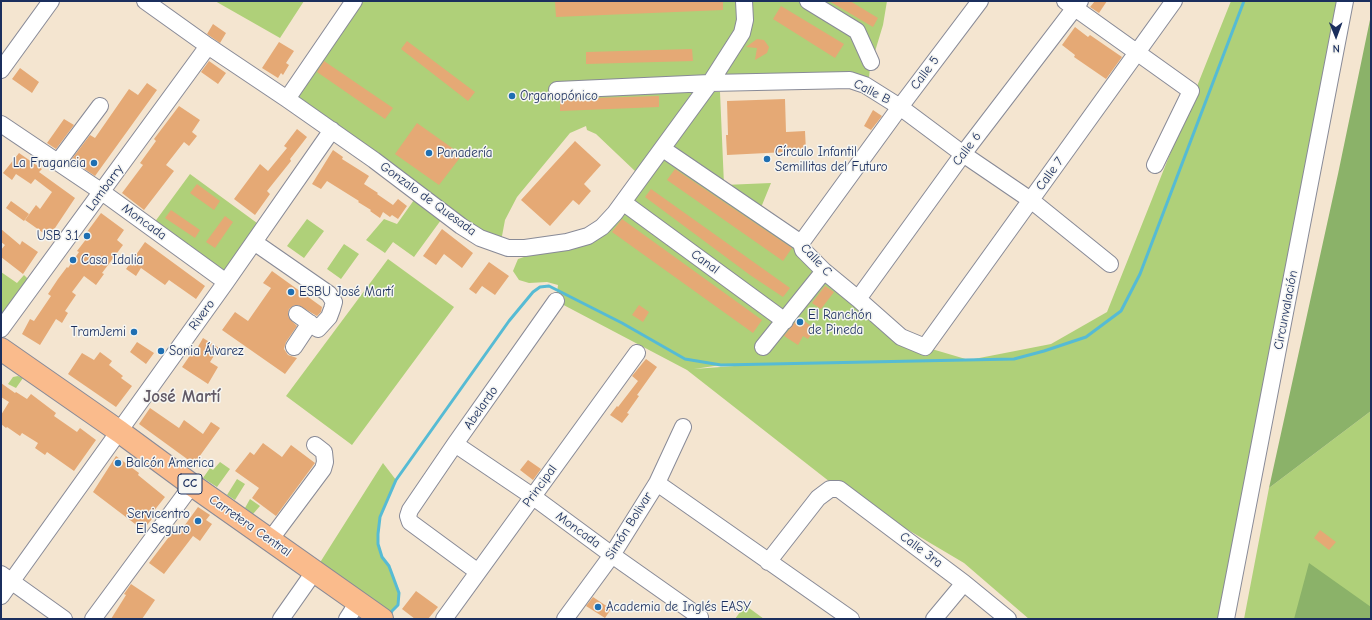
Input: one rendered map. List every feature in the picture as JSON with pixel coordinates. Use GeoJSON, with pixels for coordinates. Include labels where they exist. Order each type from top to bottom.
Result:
{"type":"FeatureCollection","features":[{"type":"Feature","properties":{"kind":"highway","name":"Carretera Central"},"geometry":{"type":"LineString","coordinates":[[1,349],[120,432],[314,572],[353,611],[381,618]]}},
{"type":"Feature","properties":{"kind":"street"},"geometry":{"type":"LineString","coordinates":[[1,70],[51,1]]}},
{"type":"Feature","properties":{"kind":"street","name":"Gonzalo de Quesada"},"geometry":{"type":"LineString","coordinates":[[145,1],[208,46],[332,130],[461,226],[480,238],[508,248],[546,246],[568,242],[588,236],[602,227],[624,203],[710,83],[742,33],[745,20],[744,1]]}},
{"type":"Feature","properties":{"kind":"street"},"geometry":{"type":"LineString","coordinates":[[287,99],[354,1]]}},
{"type":"Feature","properties":{"kind":"street"},"geometry":{"type":"LineString","coordinates":[[808,1],[857,31],[871,62]]}},
{"type":"Feature","properties":{"kind":"street","name":"Calle 5"},"geometry":{"type":"LineString","coordinates":[[801,243],[900,107],[980,1]]}},
{"type":"Feature","properties":{"kind":"street","name":"Calle 7"},"geometry":{"type":"LineString","coordinates":[[925,347],[1032,201],[1174,1]]}},
{"type":"Feature","properties":{"kind":"street","name":"Circunvalación"},"geometry":{"type":"LineString","coordinates":[[1226,619],[1345,1]]}},
{"type":"Feature","properties":{"kind":"street"},"geometry":{"type":"LineString","coordinates":[[1073,3],[1191,91],[1155,165]]}},
{"type":"Feature","properties":{"kind":"street","name":"Calle 6"},"geometry":{"type":"LineString","coordinates":[[858,299],[1073,3]]}},
{"type":"Feature","properties":{"kind":"street","name":"Lambarry"},"geometry":{"type":"LineString","coordinates":[[1,329],[208,46]]}},
{"type":"Feature","properties":{"kind":"street","name":"Calle B"},"geometry":{"type":"LineString","coordinates":[[557,90],[710,83],[850,80],[865,85],[900,107],[963,154],[1032,201],[1110,264]]}},
{"type":"Feature","properties":{"kind":"street"},"geometry":{"type":"LineString","coordinates":[[58,162],[100,106]]}},
{"type":"Feature","properties":{"kind":"street","name":"Moncada"},"geometry":{"type":"LineString","coordinates":[[1,124],[102,192],[226,282]]}},
{"type":"Feature","properties":{"kind":"street","name":"Rivero"},"geometry":{"type":"LineString","coordinates":[[1,596],[6,578],[120,432],[332,130]]}},
{"type":"Feature","properties":{"kind":"street","name":"Calle C"},"geometry":{"type":"LineString","coordinates":[[663,148],[801,243],[803,250],[824,271],[902,337],[925,347]]}},
{"type":"Feature","properties":{"kind":"street","name":"Canal"},"geometry":{"type":"LineString","coordinates":[[624,203],[785,321]]}},
{"type":"Feature","properties":{"kind":"street"},"geometry":{"type":"LineString","coordinates":[[254,242],[329,294],[334,302],[328,317],[318,329],[304,319],[294,347]]}},
{"type":"Feature","properties":{"kind":"street"},"geometry":{"type":"LineString","coordinates":[[763,347],[824,271]]}},
{"type":"Feature","properties":{"kind":"street","name":"Abelardo"},"geometry":{"type":"LineString","coordinates":[[478,572],[410,522],[408,516],[410,510],[455,444],[556,301]]}},
{"type":"Feature","properties":{"kind":"street","name":"Principal"},"geometry":{"type":"LineString","coordinates":[[444,619],[637,353]]}},
{"type":"Feature","properties":{"kind":"street","name":"Simón Bolivar"},"geometry":{"type":"LineString","coordinates":[[565,619],[612,555],[657,483],[683,427]]}},
{"type":"Feature","properties":{"kind":"street"},"geometry":{"type":"LineString","coordinates":[[270,540],[323,469],[325,462],[324,452],[316,444]]}},
{"type":"Feature","properties":{"kind":"street","name":"Moncada"},"geometry":{"type":"LineString","coordinates":[[455,444],[532,496],[612,555],[700,616]]}},
{"type":"Feature","properties":{"kind":"street"},"geometry":{"type":"LineString","coordinates":[[657,483],[851,619]]}},
{"type":"Feature","properties":{"kind":"street"},"geometry":{"type":"LineString","coordinates":[[93,619],[192,485]]}},
{"type":"Feature","properties":{"kind":"street","name":"Calle 3ra"},"geometry":{"type":"LineString","coordinates":[[768,562],[818,498],[830,489],[839,489],[964,583],[1008,619]]}},
{"type":"Feature","properties":{"kind":"street"},"geometry":{"type":"LineString","coordinates":[[281,619],[314,572]]}},
{"type":"Feature","properties":{"kind":"street"},"geometry":{"type":"LineString","coordinates":[[6,578],[64,619]]}},
{"type":"Feature","properties":{"kind":"street"},"geometry":{"type":"LineString","coordinates":[[934,619],[964,583]]}},
{"type":"Feature","properties":{"kind":"green space"},"geometry":{"type":"Polygon","coordinates":[[[215,1],[304,1],[280,38],[215,1]]]}},
{"type":"Feature","properties":{"kind":"green space"},"geometry":{"type":"Polygon","coordinates":[[[354,1],[737,1],[737,20],[735,30],[710,82],[750,1],[887,1],[883,25],[870,68],[868,87],[710,83],[667,128],[636,172],[596,134],[587,130],[586,126],[570,133],[517,197],[505,220],[502,236],[494,243],[287,99],[354,1]]]}},
{"type":"Feature","properties":{"kind":"green space"},"geometry":{"type":"Polygon","coordinates":[[[1231,1],[1344,1],[1220,619],[1029,619],[964,563],[839,489],[687,370],[556,301],[558,285],[547,282],[529,283],[519,280],[513,271],[518,259],[595,239],[713,92],[720,92],[724,185],[771,183],[760,210],[925,347],[969,360],[1051,344],[1107,312],[1231,1]],[[761,364],[721,365],[694,369],[761,364]]]}},
{"type":"Feature","properties":{"kind":"green space"},"geometry":{"type":"Polygon","coordinates":[[[1371,15],[1371,411],[1269,488],[1338,174],[1371,15]]]}},
{"type":"Feature","properties":{"kind":"green space"},"geometry":{"type":"Polygon","coordinates":[[[190,174],[257,223],[223,273],[154,223],[190,174]]]}},
{"type":"Feature","properties":{"kind":"green space"},"geometry":{"type":"Polygon","coordinates":[[[414,200],[441,220],[414,257],[393,242],[385,253],[366,240],[384,219],[397,224],[414,200]]]}},
{"type":"Feature","properties":{"kind":"green space"},"geometry":{"type":"Polygon","coordinates":[[[307,219],[324,231],[304,258],[287,246],[307,219]]]}},
{"type":"Feature","properties":{"kind":"green space"},"geometry":{"type":"Polygon","coordinates":[[[344,244],[359,254],[341,279],[327,269],[344,244]]]}},
{"type":"Feature","properties":{"kind":"green space"},"geometry":{"type":"Polygon","coordinates":[[[388,259],[454,307],[352,445],[286,396],[388,259]]]}},
{"type":"Feature","properties":{"kind":"green space"},"geometry":{"type":"Polygon","coordinates":[[[1,272],[17,283],[24,275],[28,279],[1,316],[1,272]]]}},
{"type":"Feature","properties":{"kind":"green space"},"geometry":{"type":"Polygon","coordinates":[[[18,376],[23,378],[16,388],[8,384],[13,377],[18,376]]]}},
{"type":"Feature","properties":{"kind":"green space"},"geometry":{"type":"Polygon","coordinates":[[[1371,411],[1371,619],[1244,619],[1269,488],[1371,411]]]}},
{"type":"Feature","properties":{"kind":"green space"},"geometry":{"type":"Polygon","coordinates":[[[220,462],[230,469],[217,487],[203,478],[210,468],[213,470],[220,462]]]}},
{"type":"Feature","properties":{"kind":"green space"},"geometry":{"type":"Polygon","coordinates":[[[383,463],[396,480],[380,517],[378,544],[382,557],[389,566],[399,593],[398,605],[392,611],[380,617],[314,572],[383,463]]]}},
{"type":"Feature","properties":{"kind":"green space"},"geometry":{"type":"Polygon","coordinates":[[[237,479],[245,484],[235,500],[227,495],[237,479]]]}},
{"type":"Feature","properties":{"kind":"green space"},"geometry":{"type":"Polygon","coordinates":[[[250,499],[260,506],[253,514],[245,508],[250,499]]]}},
{"type":"Feature","properties":{"kind":"green space"},"geometry":{"type":"Polygon","coordinates":[[[1309,563],[1371,607],[1371,619],[1294,619],[1309,563]]]}},
{"type":"Feature","properties":{"kind":"green space"},"geometry":{"type":"Polygon","coordinates":[[[745,605],[764,619],[735,619],[745,605]]]}},
{"type":"Feature","properties":{"kind":"building"},"geometry":{"type":"Polygon","coordinates":[[[555,1],[723,1],[723,10],[556,17],[555,1]]]}},
{"type":"Feature","properties":{"kind":"building"},"geometry":{"type":"Polygon","coordinates":[[[829,1],[850,1],[878,18],[873,27],[829,1]]]}},
{"type":"Feature","properties":{"kind":"building"},"geometry":{"type":"Polygon","coordinates":[[[1095,1],[1107,1],[1099,13],[1090,7],[1095,1]]]}},
{"type":"Feature","properties":{"kind":"building"},"geometry":{"type":"Polygon","coordinates":[[[781,6],[844,44],[835,58],[773,19],[781,6]]]}},
{"type":"Feature","properties":{"kind":"building"},"geometry":{"type":"Polygon","coordinates":[[[213,24],[226,33],[220,43],[207,34],[213,24]]]}},
{"type":"Feature","properties":{"kind":"building"},"geometry":{"type":"Polygon","coordinates":[[[1075,27],[1088,37],[1090,35],[1122,57],[1106,79],[1074,57],[1075,55],[1062,45],[1075,27]]]}},
{"type":"Feature","properties":{"kind":"building"},"geometry":{"type":"Polygon","coordinates":[[[757,39],[764,40],[769,47],[767,53],[755,60],[757,48],[746,47],[757,39]]]}},
{"type":"Feature","properties":{"kind":"building"},"geometry":{"type":"Polygon","coordinates":[[[407,41],[475,92],[468,101],[401,49],[407,41]]]}},
{"type":"Feature","properties":{"kind":"building"},"geometry":{"type":"Polygon","coordinates":[[[279,42],[294,51],[286,63],[289,65],[283,75],[281,73],[278,78],[262,68],[279,42]]]}},
{"type":"Feature","properties":{"kind":"building"},"geometry":{"type":"Polygon","coordinates":[[[692,49],[693,61],[586,64],[586,52],[692,49]]]}},
{"type":"Feature","properties":{"kind":"building"},"geometry":{"type":"Polygon","coordinates":[[[209,61],[226,73],[218,84],[201,72],[209,61]]]}},
{"type":"Feature","properties":{"kind":"building"},"geometry":{"type":"Polygon","coordinates":[[[324,61],[393,108],[385,119],[317,72],[324,61]]]}},
{"type":"Feature","properties":{"kind":"building"},"geometry":{"type":"Polygon","coordinates":[[[20,68],[39,82],[32,93],[12,79],[20,68]]]}},
{"type":"Feature","properties":{"kind":"building"},"geometry":{"type":"Polygon","coordinates":[[[147,83],[157,90],[95,176],[71,160],[90,135],[95,138],[129,89],[138,95],[147,83]]]}},
{"type":"Feature","properties":{"kind":"building"},"geometry":{"type":"Polygon","coordinates":[[[659,96],[659,107],[560,111],[560,99],[659,96]]]}},
{"type":"Feature","properties":{"kind":"building"},"geometry":{"type":"Polygon","coordinates":[[[785,99],[786,132],[805,131],[806,151],[727,155],[727,101],[785,99]]]}},
{"type":"Feature","properties":{"kind":"building"},"geometry":{"type":"Polygon","coordinates":[[[179,106],[200,120],[192,132],[197,136],[189,146],[184,142],[166,165],[174,171],[144,210],[122,193],[143,165],[140,163],[156,141],[154,139],[179,106]]]}},
{"type":"Feature","properties":{"kind":"building"},"geometry":{"type":"Polygon","coordinates":[[[873,110],[882,116],[871,130],[864,126],[873,110]]]}},
{"type":"Feature","properties":{"kind":"building"},"geometry":{"type":"Polygon","coordinates":[[[64,119],[74,125],[56,149],[47,143],[64,119]]]}},
{"type":"Feature","properties":{"kind":"building"},"geometry":{"type":"Polygon","coordinates":[[[417,123],[462,155],[439,185],[395,154],[417,123]]]}},
{"type":"Feature","properties":{"kind":"building"},"geometry":{"type":"Polygon","coordinates":[[[297,129],[307,137],[290,159],[291,161],[267,191],[270,194],[255,215],[234,199],[260,164],[268,171],[287,148],[284,146],[297,129]]]}},
{"type":"Feature","properties":{"kind":"building"},"geometry":{"type":"Polygon","coordinates":[[[575,141],[601,165],[584,184],[591,191],[579,205],[573,200],[550,226],[521,200],[575,141]]]}},
{"type":"Feature","properties":{"kind":"building"},"geometry":{"type":"Polygon","coordinates":[[[333,150],[343,157],[342,159],[369,176],[364,184],[378,193],[377,194],[393,205],[398,199],[407,206],[398,219],[392,215],[390,217],[383,212],[380,218],[358,202],[359,201],[327,181],[321,189],[312,184],[333,150]]]}},
{"type":"Feature","properties":{"kind":"building"},"geometry":{"type":"Polygon","coordinates":[[[19,153],[42,169],[39,172],[75,198],[49,237],[25,220],[36,205],[40,209],[52,192],[35,179],[31,184],[16,174],[12,180],[3,173],[19,153]]]}},
{"type":"Feature","properties":{"kind":"building"},"geometry":{"type":"Polygon","coordinates":[[[675,169],[792,248],[783,261],[667,180],[675,169]]]}},
{"type":"Feature","properties":{"kind":"building"},"geometry":{"type":"Polygon","coordinates":[[[197,184],[220,201],[214,210],[190,193],[197,184]]]}},
{"type":"Feature","properties":{"kind":"building"},"geometry":{"type":"Polygon","coordinates":[[[651,189],[790,288],[783,297],[750,275],[645,197],[651,189]]]}},
{"type":"Feature","properties":{"kind":"building"},"geometry":{"type":"Polygon","coordinates":[[[11,201],[29,214],[24,221],[6,208],[11,201]]]}},
{"type":"Feature","properties":{"kind":"building"},"geometry":{"type":"Polygon","coordinates":[[[171,210],[200,230],[195,238],[165,218],[171,210]]]}},
{"type":"Feature","properties":{"kind":"building"},"geometry":{"type":"Polygon","coordinates":[[[101,213],[124,230],[117,240],[123,245],[102,273],[104,274],[96,285],[84,276],[72,292],[76,295],[65,311],[68,313],[62,323],[56,319],[40,345],[22,334],[30,319],[34,321],[51,296],[48,294],[79,252],[77,251],[87,238],[84,236],[101,213]]]}},
{"type":"Feature","properties":{"kind":"building"},"geometry":{"type":"Polygon","coordinates":[[[225,216],[233,222],[215,248],[206,242],[225,216]]]}},
{"type":"Feature","properties":{"kind":"building"},"geometry":{"type":"Polygon","coordinates":[[[622,219],[762,320],[753,333],[612,232],[622,219]]]}},
{"type":"Feature","properties":{"kind":"building"},"geometry":{"type":"Polygon","coordinates":[[[1,229],[20,245],[22,241],[38,252],[23,274],[1,257],[1,250],[5,245],[1,242],[1,229]]]}},
{"type":"Feature","properties":{"kind":"building"},"geometry":{"type":"Polygon","coordinates":[[[442,229],[473,253],[462,268],[444,254],[436,265],[423,256],[442,229]]]}},
{"type":"Feature","properties":{"kind":"building"},"geometry":{"type":"Polygon","coordinates":[[[145,242],[205,286],[196,299],[169,280],[165,285],[141,268],[136,276],[126,269],[145,242]]]}},
{"type":"Feature","properties":{"kind":"building"},"geometry":{"type":"Polygon","coordinates":[[[489,262],[509,276],[495,295],[482,286],[476,294],[469,289],[489,262]]]}},
{"type":"Feature","properties":{"kind":"building"},"geometry":{"type":"Polygon","coordinates":[[[272,271],[322,307],[321,312],[317,316],[298,305],[289,309],[289,318],[297,326],[286,342],[284,349],[288,355],[297,358],[285,374],[222,330],[235,312],[248,321],[271,288],[263,283],[272,271]]]}},
{"type":"Feature","properties":{"kind":"building"},"geometry":{"type":"Polygon","coordinates":[[[825,286],[834,292],[821,309],[812,303],[825,286]]]}},
{"type":"Feature","properties":{"kind":"building"},"geometry":{"type":"Polygon","coordinates":[[[639,305],[649,312],[643,322],[632,315],[639,305]]]}},
{"type":"Feature","properties":{"kind":"building"},"geometry":{"type":"Polygon","coordinates":[[[799,317],[811,326],[809,329],[813,332],[808,339],[803,336],[798,345],[784,336],[799,317]]]}},
{"type":"Feature","properties":{"kind":"building"},"geometry":{"type":"Polygon","coordinates":[[[203,338],[219,348],[210,362],[218,367],[208,384],[182,367],[193,351],[195,352],[203,338]]]}},
{"type":"Feature","properties":{"kind":"building"},"geometry":{"type":"Polygon","coordinates":[[[137,342],[154,353],[146,364],[130,352],[137,342]]]}},
{"type":"Feature","properties":{"kind":"building"},"geometry":{"type":"Polygon","coordinates":[[[100,352],[112,361],[109,365],[123,376],[121,378],[132,386],[116,407],[68,374],[82,353],[94,360],[100,352]]]}},
{"type":"Feature","properties":{"kind":"building"},"geometry":{"type":"Polygon","coordinates":[[[646,359],[657,367],[637,395],[639,396],[622,423],[610,415],[638,381],[632,376],[646,359]]]}},
{"type":"Feature","properties":{"kind":"building"},"geometry":{"type":"Polygon","coordinates":[[[1,383],[27,399],[31,394],[56,413],[54,416],[77,432],[80,428],[96,440],[74,471],[47,452],[45,455],[35,448],[38,443],[22,433],[20,436],[1,424],[1,415],[9,402],[1,397],[1,383]]]}},
{"type":"Feature","properties":{"kind":"building"},"geometry":{"type":"Polygon","coordinates":[[[150,408],[179,428],[184,420],[203,434],[211,422],[220,428],[194,464],[139,424],[150,408]]]}},
{"type":"Feature","properties":{"kind":"building"},"geometry":{"type":"Polygon","coordinates":[[[263,443],[282,457],[291,445],[315,463],[276,516],[252,498],[259,488],[235,471],[250,452],[254,455],[263,443]]]}},
{"type":"Feature","properties":{"kind":"building"},"geometry":{"type":"Polygon","coordinates":[[[116,456],[139,473],[138,475],[165,497],[153,512],[156,514],[143,530],[93,492],[116,456]]]}},
{"type":"Feature","properties":{"kind":"building"},"geometry":{"type":"Polygon","coordinates":[[[528,460],[541,469],[533,480],[520,470],[528,460]]]}},
{"type":"Feature","properties":{"kind":"building"},"geometry":{"type":"Polygon","coordinates":[[[198,507],[210,515],[206,520],[212,524],[200,541],[193,536],[164,574],[149,563],[178,525],[182,529],[198,507]]]}},
{"type":"Feature","properties":{"kind":"building"},"geometry":{"type":"Polygon","coordinates":[[[1320,530],[1336,542],[1329,550],[1314,538],[1320,530]]]}},
{"type":"Feature","properties":{"kind":"building"},"geometry":{"type":"Polygon","coordinates":[[[131,584],[155,600],[142,619],[111,619],[126,595],[124,594],[131,584]]]}},
{"type":"Feature","properties":{"kind":"building"},"geometry":{"type":"Polygon","coordinates":[[[416,591],[438,607],[428,619],[415,619],[402,609],[416,591]]]}},
{"type":"Feature","properties":{"kind":"building","name":"Academia de Inglés EASY"},"geometry":{"type":"Polygon","coordinates":[[[593,597],[611,609],[605,618],[586,606],[593,597]]]}},
{"type":"Feature","properties":{"kind":"waterway"},"geometry":{"type":"LineString","coordinates":[[390,616],[392,611],[398,605],[399,593],[389,566],[382,557],[378,544],[378,534],[380,517],[396,480],[509,321],[533,292],[540,287],[549,286],[622,323],[685,359],[721,365],[1014,359],[1086,337],[1121,311],[1140,274],[1244,1]]}},
{"type":"Feature","properties":{"kind":"place","name":"Organopónico"},"geometry":{"type":"Point","coordinates":[512,96]}},
{"type":"Feature","properties":{"kind":"place","name":"Panadería"},"geometry":{"type":"Point","coordinates":[429,153]}},
{"type":"Feature","properties":{"kind":"place","name":"Círculo Infantil Semillitas del Futuro"},"geometry":{"type":"Point","coordinates":[767,159]}},
{"type":"Feature","properties":{"kind":"place","name":"La Fragancia"},"geometry":{"type":"Point","coordinates":[94,163]}},
{"type":"Feature","properties":{"kind":"place","name":"USB 3.1"},"geometry":{"type":"Point","coordinates":[87,236]}},
{"type":"Feature","properties":{"kind":"place","name":"Casa Idalia"},"geometry":{"type":"Point","coordinates":[73,260]}},
{"type":"Feature","properties":{"kind":"place","name":"ESBU José Martí"},"geometry":{"type":"Point","coordinates":[291,292]}},
{"type":"Feature","properties":{"kind":"place","name":"El Ranchón de Pineda"},"geometry":{"type":"Point","coordinates":[800,322]}},
{"type":"Feature","properties":{"kind":"place","name":"TramJemi"},"geometry":{"type":"Point","coordinates":[134,332]}},
{"type":"Feature","properties":{"kind":"place","name":"Sonia Álvarez"},"geometry":{"type":"Point","coordinates":[161,351]}},
{"type":"Feature","properties":{"kind":"place","name":"Balcón America"},"geometry":{"type":"Point","coordinates":[118,463]}},
{"type":"Feature","properties":{"kind":"place","name":"Servicentro El Seguro"},"geometry":{"type":"Point","coordinates":[198,521]}},
{"type":"Feature","properties":{"kind":"place","name":"Academia de Inglés EASY"},"geometry":{"type":"Point","coordinates":[598,607]}},
{"type":"Feature","properties":{"kind":"district","name":"José Martí"},"geometry":{"type":"Point","coordinates":[182,397]}}]}
